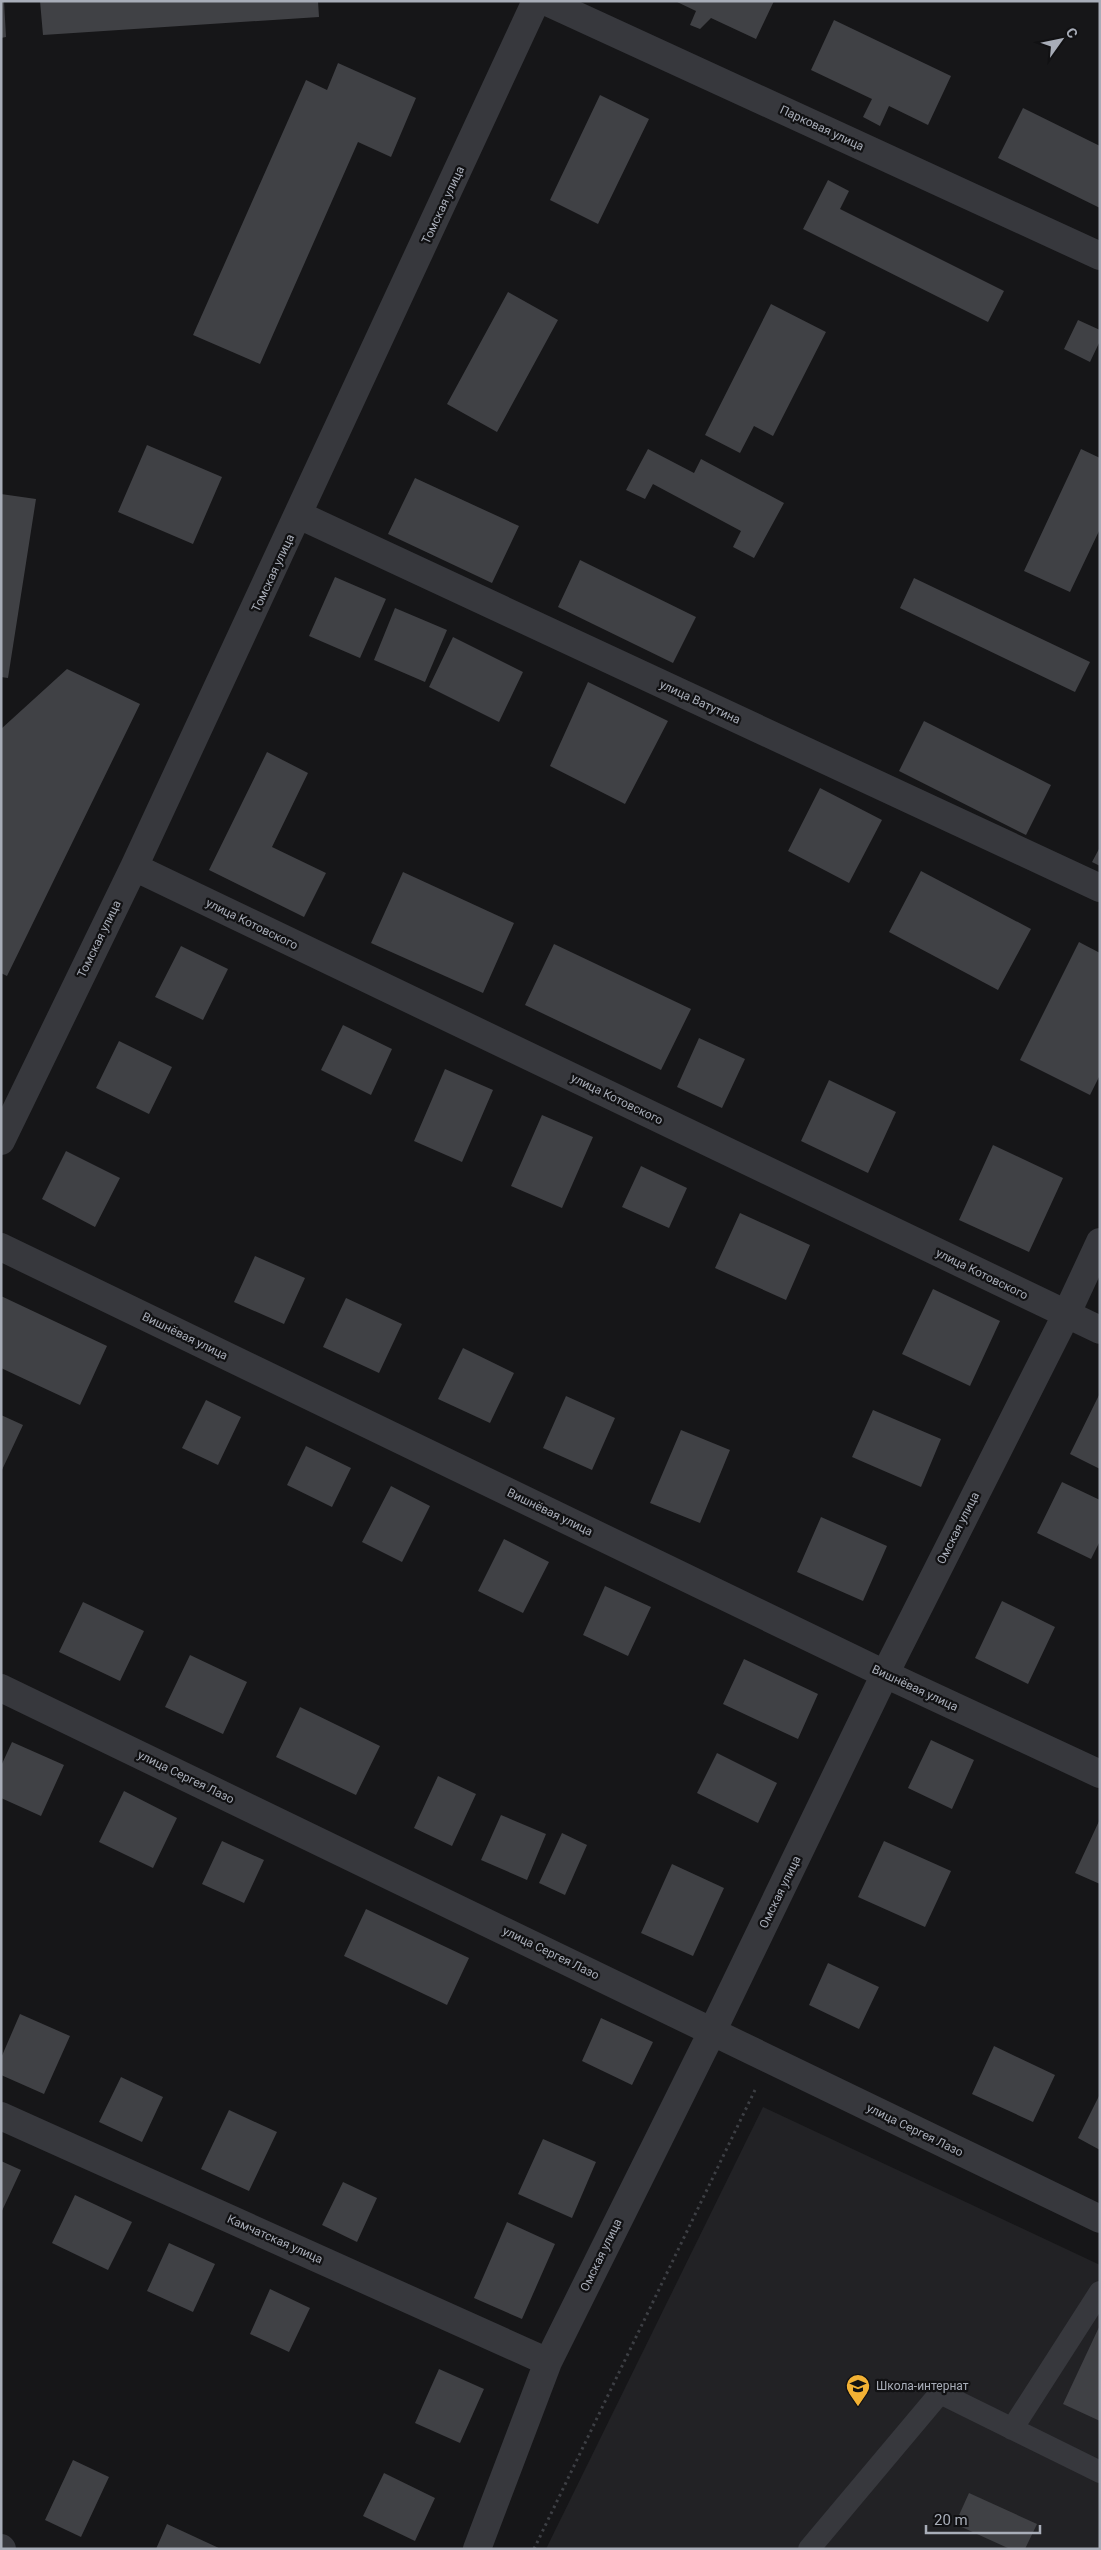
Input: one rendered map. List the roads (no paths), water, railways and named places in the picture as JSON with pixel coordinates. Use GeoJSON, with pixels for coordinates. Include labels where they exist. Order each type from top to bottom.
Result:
{"type":"FeatureCollection","features":[{"type":"Feature","properties":{"kind":"street","name":"Томская улица"},"geometry":{"type":"LineString","coordinates":[[1,1141],[134,867],[300,515],[536,1]]}},
{"type":"Feature","properties":{"kind":"street","name":"Парковая улица"},"geometry":{"type":"LineString","coordinates":[[545,1],[1100,256]]}},
{"type":"Feature","properties":{"kind":"street","name":"улица Ватутина"},"geometry":{"type":"LineString","coordinates":[[300,515],[1100,888]]}},
{"type":"Feature","properties":{"kind":"street","name":"улица Котовского"},"geometry":{"type":"LineString","coordinates":[[134,867],[1100,1330]]}},
{"type":"Feature","properties":{"kind":"street","name":"Омская улица"},"geometry":{"type":"LineString","coordinates":[[477,2549],[548,2362],[712,2032],[885,1674],[1066,1315],[1100,1242]]}},
{"type":"Feature","properties":{"kind":"street","name":"Вишнёвая улица"},"geometry":{"type":"LineString","coordinates":[[1,1247],[885,1674],[1100,1774]]}},
{"type":"Feature","properties":{"kind":"street","name":"улица Сергея Лазо"},"geometry":{"type":"LineString","coordinates":[[1,1688],[1100,2219]]}},
{"type":"Feature","properties":{"kind":"street","name":"Камчатская улица"},"geometry":{"type":"LineString","coordinates":[[1,2116],[548,2362]]}},
{"type":"Feature","properties":{"kind":"lane"},"geometry":{"type":"LineString","coordinates":[[1012,2429],[1100,2292]]}},
{"type":"Feature","properties":{"kind":"lane"},"geometry":{"type":"LineString","coordinates":[[809,2549],[940,2393],[1100,2472]]}},
{"type":"Feature","properties":{"kind":"place","name":"Школа-интернат"},"geometry":{"type":"Point","coordinates":[858,2407]}}]}
